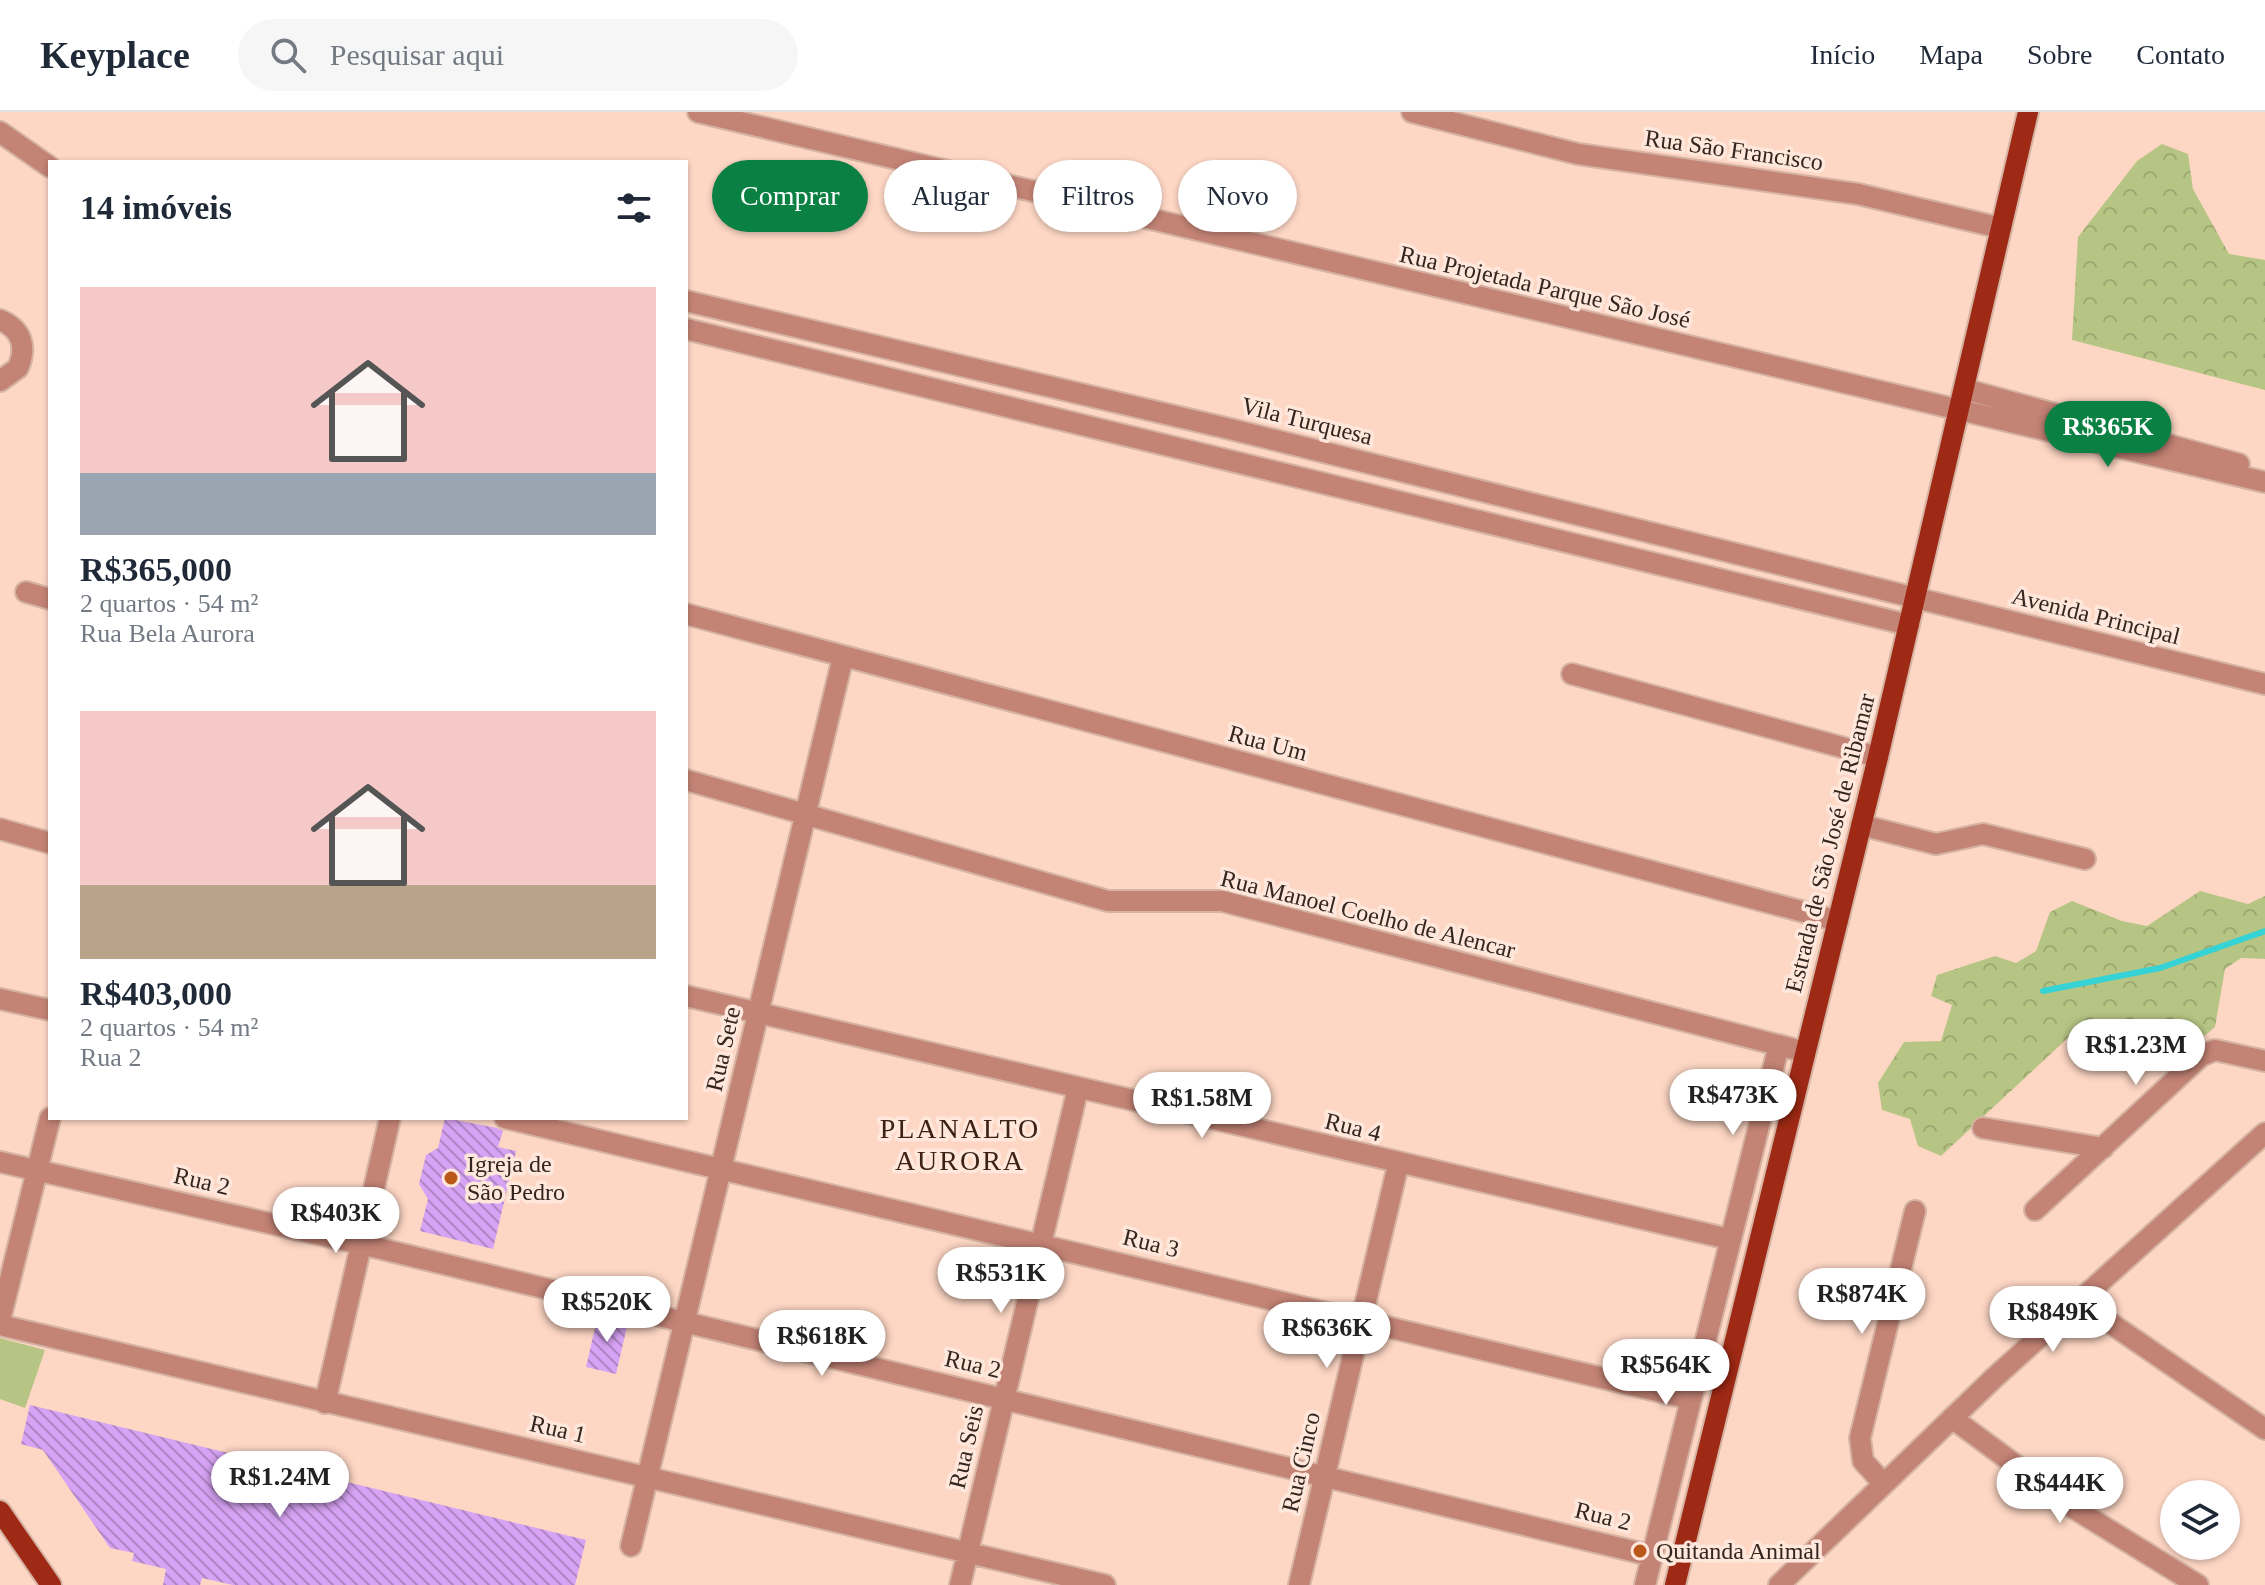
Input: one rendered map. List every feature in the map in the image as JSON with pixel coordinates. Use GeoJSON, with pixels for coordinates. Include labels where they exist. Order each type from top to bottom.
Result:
{"type":"FeatureCollection","features":[{"type":"Feature","properties":{"kind":"main road","name":"Estrada de São José de Ribamar"},"geometry":{"type":"LineString","coordinates":[[1675,1585],[1878,757],[2028,112]]}},
{"type":"Feature","properties":{"kind":"main road"},"geometry":{"type":"LineString","coordinates":[[0,1511],[51,1585]]}},
{"type":"Feature","properties":{"kind":"street","name":"Rua Projetada Parque São José"},"geometry":{"type":"LineString","coordinates":[[698,112],[2265,482]]}},
{"type":"Feature","properties":{"kind":"street","name":"Rua São Francisco"},"geometry":{"type":"LineString","coordinates":[[1412,112],[1578,154],[1858,194],[2001,228]]}},
{"type":"Feature","properties":{"kind":"street"},"geometry":{"type":"LineString","coordinates":[[0,132],[48,166]]}},
{"type":"Feature","properties":{"kind":"street","name":"Vila Turquesa"},"geometry":{"type":"LineString","coordinates":[[688,301],[1230,429],[1915,598]]}},
{"type":"Feature","properties":{"kind":"street"},"geometry":{"type":"LineString","coordinates":[[0,320],[13,327],[23,346],[18,368],[0,381]]}},
{"type":"Feature","properties":{"kind":"street"},"geometry":{"type":"LineString","coordinates":[[688,329],[1909,625]]}},
{"type":"Feature","properties":{"kind":"street"},"geometry":{"type":"LineString","coordinates":[[887,376],[892,350]]}},
{"type":"Feature","properties":{"kind":"street"},"geometry":{"type":"LineString","coordinates":[[1964,389],[2265,474]]}},
{"type":"Feature","properties":{"kind":"street"},"geometry":{"type":"LineString","coordinates":[[1223,457],[1230,429]]}},
{"type":"Feature","properties":{"kind":"street"},"geometry":{"type":"LineString","coordinates":[[1556,541],[1564,511]]}},
{"type":"Feature","properties":{"kind":"street"},"geometry":{"type":"LineString","coordinates":[[26,592],[48,598]]}},
{"type":"Feature","properties":{"kind":"street","name":"Avenida Principal"},"geometry":{"type":"LineString","coordinates":[[1915,598],[2265,684]]}},
{"type":"Feature","properties":{"kind":"street","name":"Rua Um"},"geometry":{"type":"LineString","coordinates":[[688,615],[1838,921]]}},
{"type":"Feature","properties":{"kind":"street","name":"Rua Sete"},"geometry":{"type":"LineString","coordinates":[[631,1546],[843,657]]}},
{"type":"Feature","properties":{"kind":"street"},"geometry":{"type":"LineString","coordinates":[[1572,674],[1878,757]]}},
{"type":"Feature","properties":{"kind":"street","name":"Rua Manoel Coelho de Alencar"},"geometry":{"type":"LineString","coordinates":[[688,781],[1108,901],[1222,901],[1805,1052]]}},
{"type":"Feature","properties":{"kind":"street"},"geometry":{"type":"LineString","coordinates":[[1861,825],[1936,844],[1983,834],[2085,859]]}},
{"type":"Feature","properties":{"kind":"street"},"geometry":{"type":"LineString","coordinates":[[0,829],[48,842]]}},
{"type":"Feature","properties":{"kind":"street","name":"Rua 4"},"geometry":{"type":"LineString","coordinates":[[688,996],[1398,1165],[1729,1239]]}},
{"type":"Feature","properties":{"kind":"street"},"geometry":{"type":"LineString","coordinates":[[0,999],[48,1010]]}},
{"type":"Feature","properties":{"kind":"street"},"geometry":{"type":"LineString","coordinates":[[1645,1585],[1779,1045]]}},
{"type":"Feature","properties":{"kind":"street"},"geometry":{"type":"LineString","coordinates":[[2035,1210],[2201,1056],[2215,1050],[2229,1051],[2265,1061]]}},
{"type":"Feature","properties":{"kind":"street","name":"Rua Seis"},"geometry":{"type":"LineString","coordinates":[[960,1585],[1078,1088]]}},
{"type":"Feature","properties":{"kind":"street"},"geometry":{"type":"LineString","coordinates":[[0,1322],[50,1120]]}},
{"type":"Feature","properties":{"kind":"street"},"geometry":{"type":"LineString","coordinates":[[325,1403],[390,1120]]}},
{"type":"Feature","properties":{"kind":"street","name":"Rua 3"},"geometry":{"type":"LineString","coordinates":[[514,1120],[1041,1242],[1691,1399]]}},
{"type":"Feature","properties":{"kind":"street"},"geometry":{"type":"LineString","coordinates":[[1983,1128],[2103,1148]]}},
{"type":"Feature","properties":{"kind":"street"},"geometry":{"type":"LineString","coordinates":[[1779,1585],[1952,1418],[2265,1133]]}},
{"type":"Feature","properties":{"kind":"street","name":"Rua 2"},"geometry":{"type":"LineString","coordinates":[[0,1162],[361,1244],[684,1324],[1004,1397],[1653,1556]]}},
{"type":"Feature","properties":{"kind":"street","name":"Rua Cinco"},"geometry":{"type":"LineString","coordinates":[[1299,1585],[1398,1165]]}},
{"type":"Feature","properties":{"kind":"street"},"geometry":{"type":"LineString","coordinates":[[1883,1483],[1863,1461],[1860,1438],[1915,1211]]}},
{"type":"Feature","properties":{"kind":"street"},"geometry":{"type":"LineString","coordinates":[[2078,1301],[2265,1429]]}},
{"type":"Feature","properties":{"kind":"street","name":"Rua 1"},"geometry":{"type":"LineString","coordinates":[[0,1322],[325,1403],[1105,1585]]}},
{"type":"Feature","properties":{"kind":"street"},"geometry":{"type":"LineString","coordinates":[[1952,1418],[2075,1509],[2198,1585]]}},
{"type":"Feature","properties":{"kind":"street"},"geometry":{"type":"LineString","coordinates":[[1786,1585],[1817,1549]]}},
{"type":"Feature","properties":{"kind":"green space"},"geometry":{"type":"Polygon","coordinates":[[[2162,144],[2188,154],[2193,189],[2229,254],[2265,260],[2265,390],[2072,340],[2078,237],[2137,161],[2162,144]]]}},
{"type":"Feature","properties":{"kind":"green space"},"geometry":{"type":"Polygon","coordinates":[[[2200,891],[2248,904],[2265,896],[2265,959],[2241,958],[2225,969],[2215,1027],[2184,1053],[2084,1023],[1941,1156],[1918,1146],[1910,1119],[1882,1110],[1878,1083],[1904,1042],[1941,1041],[1952,1005],[1931,996],[1937,975],[1995,956],[2016,963],[2036,951],[2050,912],[2072,901],[2122,921],[2147,926],[2200,891]]]}},
{"type":"Feature","properties":{"kind":"green space"},"geometry":{"type":"Polygon","coordinates":[[[0,1338],[45,1350],[25,1408],[0,1399],[0,1338]]]}},
{"type":"Feature","properties":{"kind":"building","name":"Igreja de São Pedro"},"geometry":{"type":"Polygon","coordinates":[[[445,1120],[455,1120],[503,1131],[498,1147],[516,1151],[493,1249],[420,1231],[428,1199],[419,1184],[426,1155],[438,1148],[445,1120]]]}},
{"type":"Feature","properties":{"kind":"building"},"geometry":{"type":"Polygon","coordinates":[[[598,1315],[628,1322],[616,1374],[586,1367],[598,1315]]]}},
{"type":"Feature","properties":{"kind":"building"},"geometry":{"type":"Polygon","coordinates":[[[30,1405],[586,1540],[575,1585],[233,1585],[202,1578],[200,1585],[163,1585],[166,1569],[132,1561],[134,1553],[110,1548],[43,1450],[21,1444],[30,1405]]]}},
{"type":"Feature","properties":{"kind":"waterway"},"geometry":{"type":"LineString","coordinates":[[2043,991],[2160,968],[2265,931]]}},
{"type":"Feature","properties":{"kind":"place","name":"Igreja de São Pedro"},"geometry":{"type":"Point","coordinates":[451,1178]}},
{"type":"Feature","properties":{"kind":"place","name":"Quitanda Animal"},"geometry":{"type":"Point","coordinates":[1640,1551]}},
{"type":"Feature","properties":{"kind":"district","name":"PLANALTO AURORA"},"geometry":{"type":"Point","coordinates":[960,1144]}}]}
